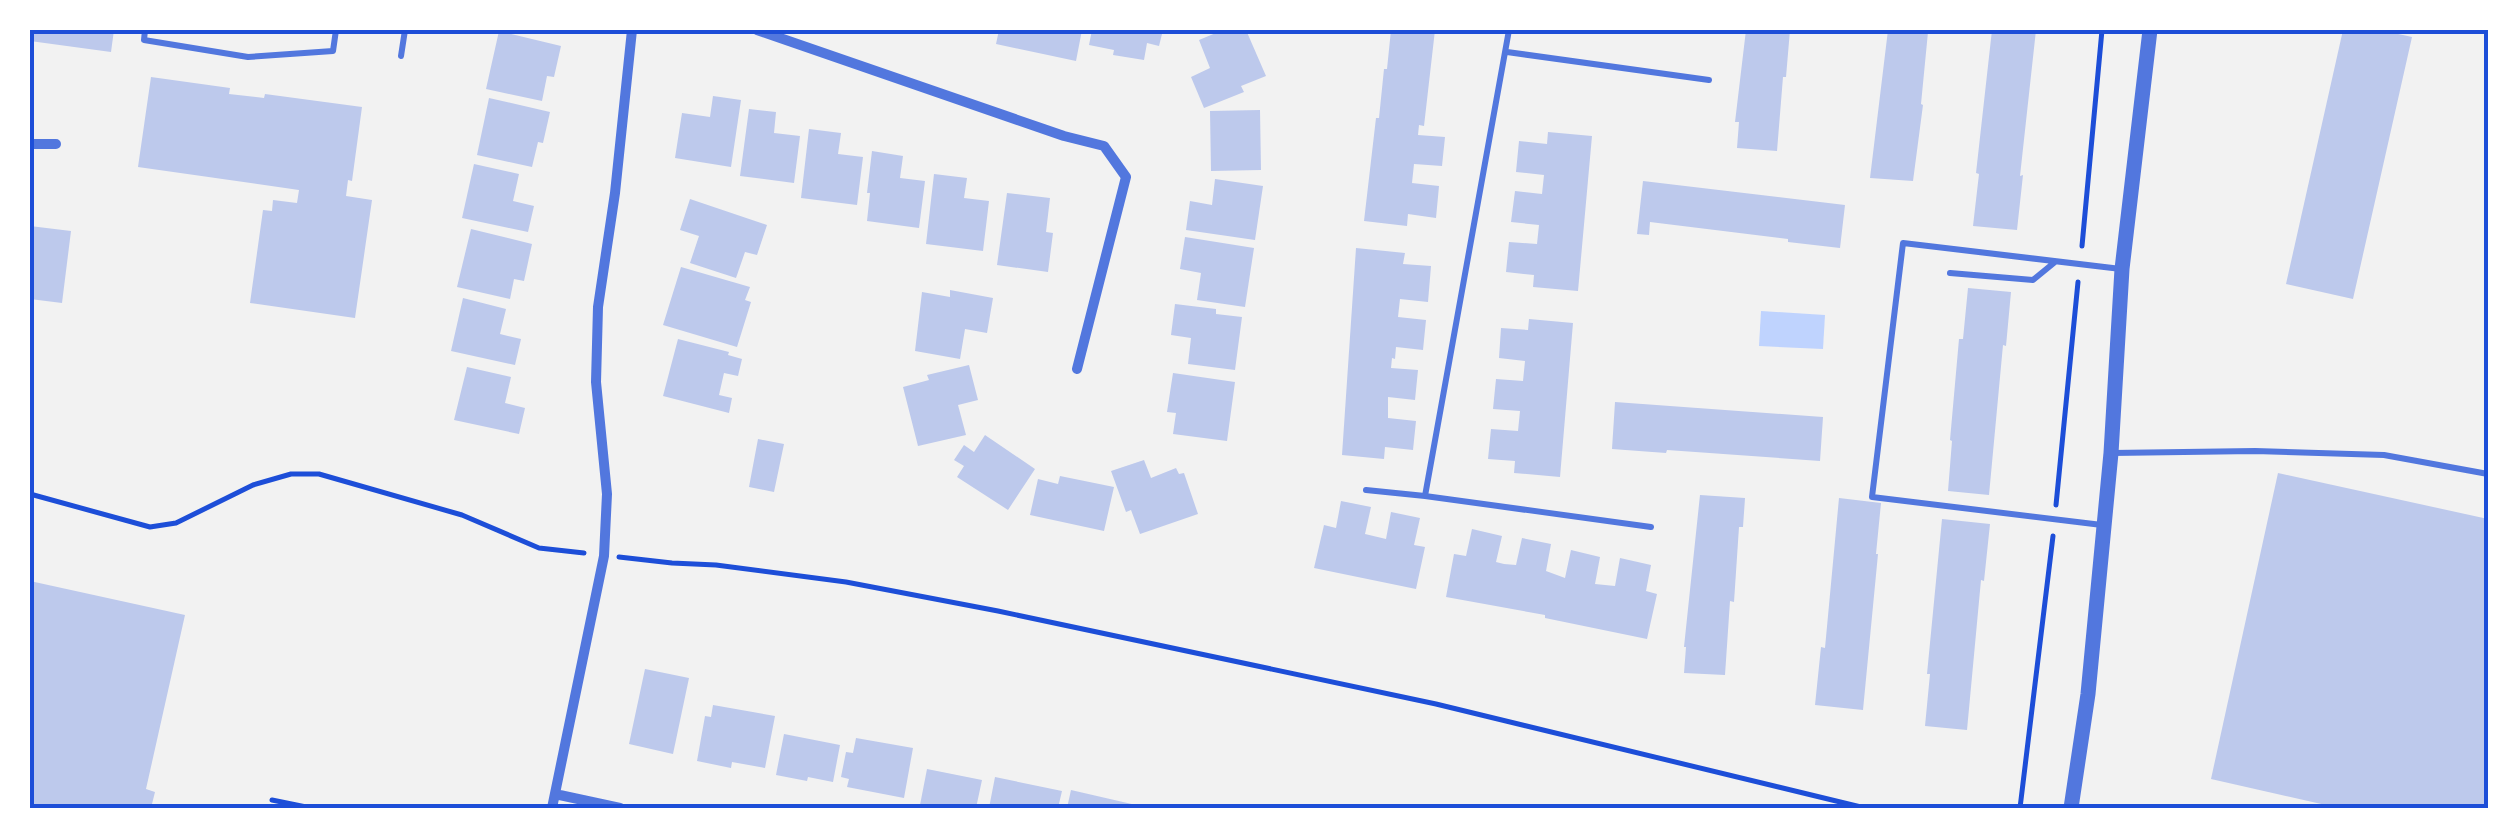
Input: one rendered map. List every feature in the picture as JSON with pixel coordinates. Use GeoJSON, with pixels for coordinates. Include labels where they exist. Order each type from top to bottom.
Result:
{"type":"FeatureCollection","features":[{"type":"Feature","properties":{"kind":"street"},"geometry":{"type":"LineString","coordinates":[[552,808],[604,556],[606,494],[596,382],[598,307],[632,30]]}},
{"type":"Feature","properties":{"kind":"street"},"geometry":{"type":"LineString","coordinates":[[757,30],[1064,136],[1104,146],[1126,178],[1078,369]]}},
{"type":"Feature","properties":{"kind":"street"},"geometry":{"type":"LineString","coordinates":[[2070,808],[2088,694],[2111,453],[2122,269],[2150,30]]}},
{"type":"Feature","properties":{"kind":"street"},"geometry":{"type":"LineString","coordinates":[[30,144],[56,144]]}},
{"type":"Feature","properties":{"kind":"street"},"geometry":{"type":"LineString","coordinates":[[555,794],[620,808]]}},
{"type":"Feature","properties":{"kind":"lane"},"geometry":{"type":"LineString","coordinates":[[145,30],[144,40],[248,56],[333,51],[336,30]]}},
{"type":"Feature","properties":{"kind":"lane"},"geometry":{"type":"LineString","coordinates":[[400,56],[405,30]]}},
{"type":"Feature","properties":{"kind":"lane"},"geometry":{"type":"LineString","coordinates":[[1425,496],[1509,30]]}},
{"type":"Feature","properties":{"kind":"lane"},"geometry":{"type":"LineString","coordinates":[[1506,52],[1709,80]]}},
{"type":"Feature","properties":{"kind":"lane"},"geometry":{"type":"LineString","coordinates":[[2104,525],[1872,497],[1904,242],[2122,269]]}},
{"type":"Feature","properties":{"kind":"lane"},"geometry":{"type":"LineString","coordinates":[[1950,272],[2032,280],[2056,261]]}},
{"type":"Feature","properties":{"kind":"lane"},"geometry":{"type":"LineString","coordinates":[[2111,453],[2256,450],[2384,454],[2488,474]]}},
{"type":"Feature","properties":{"kind":"lane"},"geometry":{"type":"LineString","coordinates":[[1366,490],[1650,528]]}},
{"type":"Feature","properties":{"kind":"path"},"geometry":{"type":"LineString","coordinates":[[2020,808],[2043,630],[2102,30]]}},
{"type":"Feature","properties":{"kind":"path"},"geometry":{"type":"LineString","coordinates":[[30,494],[150,527],[176,524],[253,484],[291,474],[320,474],[462,516],[539,548],[846,582],[1436,704],[1865,808]]}},
{"type":"Feature","properties":{"kind":"path"},"geometry":{"type":"LineString","coordinates":[[272,800],[311,808]]}},
{"type":"Feature","properties":{"kind":"water"},"geometry":{"type":"Polygon","coordinates":[[[1761,311],[1825,315],[1823,349],[1759,346],[1761,311]]]}},
{"type":"Feature","properties":{"kind":"building"},"geometry":{"type":"Polygon","coordinates":[[[30,30],[114,30],[111,52],[30,41],[30,30]]]}},
{"type":"Feature","properties":{"kind":"building"},"geometry":{"type":"Polygon","coordinates":[[[999,30],[1082,30],[1076,61],[996,44],[999,30]]]}},
{"type":"Feature","properties":{"kind":"building"},"geometry":{"type":"Polygon","coordinates":[[[1092,30],[1163,30],[1159,46],[1147,43],[1144,60],[1113,55],[1114,50],[1089,45],[1092,30]]]}},
{"type":"Feature","properties":{"kind":"building"},"geometry":{"type":"Polygon","coordinates":[[[1223,30],[1246,30],[1266,76],[1241,86],[1244,92],[1204,108],[1191,77],[1210,68],[1199,40],[1223,30]]]}},
{"type":"Feature","properties":{"kind":"building"},"geometry":{"type":"Polygon","coordinates":[[[1391,30],[1435,30],[1424,126],[1419,125],[1418,135],[1445,137],[1442,166],[1414,164],[1412,183],[1439,186],[1436,218],[1408,214],[1407,226],[1364,221],[1391,30]]]}},
{"type":"Feature","properties":{"kind":"building"},"geometry":{"type":"Polygon","coordinates":[[[1746,30],[1790,30],[1777,151],[1737,148],[1739,122],[1735,122],[1746,30]]]}},
{"type":"Feature","properties":{"kind":"building"},"geometry":{"type":"Polygon","coordinates":[[[1888,30],[1928,32],[1913,181],[1870,178],[1888,30]]]}},
{"type":"Feature","properties":{"kind":"building"},"geometry":{"type":"Polygon","coordinates":[[[1992,30],[2036,30],[2017,230],[1973,226],[1992,30]]]}},
{"type":"Feature","properties":{"kind":"building"},"geometry":{"type":"Polygon","coordinates":[[[2343,30],[2380,30],[2412,37],[2353,299],[2286,284],[2343,30]]]}},
{"type":"Feature","properties":{"kind":"building"},"geometry":{"type":"Polygon","coordinates":[[[499,31],[561,46],[554,77],[547,76],[542,101],[486,89],[499,31]]]}},
{"type":"Feature","properties":{"kind":"building"},"geometry":{"type":"Polygon","coordinates":[[[151,77],[230,88],[229,94],[264,98],[265,94],[362,107],[352,181],[348,180],[346,196],[372,200],[355,318],[250,303],[263,210],[272,211],[273,200],[297,203],[299,190],[138,167],[151,77]]]}},
{"type":"Feature","properties":{"kind":"building"},"geometry":{"type":"Polygon","coordinates":[[[713,96],[741,100],[731,167],[675,158],[682,113],[710,117],[713,96]]]}},
{"type":"Feature","properties":{"kind":"building"},"geometry":{"type":"Polygon","coordinates":[[[489,98],[550,112],[532,167],[477,155],[489,98]]]}},
{"type":"Feature","properties":{"kind":"building"},"geometry":{"type":"Polygon","coordinates":[[[749,109],[776,112],[774,133],[800,136],[794,183],[740,176],[749,109]]]}},
{"type":"Feature","properties":{"kind":"building"},"geometry":{"type":"Polygon","coordinates":[[[1260,110],[1261,170],[1211,171],[1210,111],[1260,110]]]}},
{"type":"Feature","properties":{"kind":"building"},"geometry":{"type":"Polygon","coordinates":[[[809,129],[841,133],[838,154],[863,157],[857,205],[801,198],[809,129]]]}},
{"type":"Feature","properties":{"kind":"building"},"geometry":{"type":"Polygon","coordinates":[[[1548,132],[1592,136],[1578,291],[1533,287],[1534,275],[1506,272],[1509,242],[1537,244],[1539,225],[1511,222],[1515,191],[1542,194],[1544,175],[1516,172],[1519,141],[1547,144],[1548,132]]]}},
{"type":"Feature","properties":{"kind":"building"},"geometry":{"type":"Polygon","coordinates":[[[872,151],[903,156],[900,178],[925,181],[919,228],[867,221],[872,151]]]}},
{"type":"Feature","properties":{"kind":"building"},"geometry":{"type":"Polygon","coordinates":[[[474,164],[519,174],[513,201],[534,206],[528,232],[462,218],[474,164]]]}},
{"type":"Feature","properties":{"kind":"building"},"geometry":{"type":"Polygon","coordinates":[[[934,174],[967,178],[964,198],[989,201],[983,251],[926,244],[934,174]]]}},
{"type":"Feature","properties":{"kind":"building"},"geometry":{"type":"Polygon","coordinates":[[[1215,179],[1263,186],[1255,240],[1186,230],[1190,201],[1212,205],[1215,179]]]}},
{"type":"Feature","properties":{"kind":"building"},"geometry":{"type":"Polygon","coordinates":[[[1643,181],[1845,205],[1840,248],[1650,222],[1649,235],[1637,234],[1643,181]]]}},
{"type":"Feature","properties":{"kind":"building"},"geometry":{"type":"Polygon","coordinates":[[[1007,193],[1050,198],[1046,232],[1053,233],[1048,272],[997,265],[1007,193]]]}},
{"type":"Feature","properties":{"kind":"building"},"geometry":{"type":"Polygon","coordinates":[[[690,199],[767,225],[757,255],[745,252],[736,278],[690,263],[699,236],[680,230],[690,199]]]}},
{"type":"Feature","properties":{"kind":"building"},"geometry":{"type":"Polygon","coordinates":[[[30,226],[71,231],[62,303],[30,299],[30,226]]]}},
{"type":"Feature","properties":{"kind":"building"},"geometry":{"type":"Polygon","coordinates":[[[471,229],[532,244],[524,281],[514,279],[510,299],[457,287],[471,229]]]}},
{"type":"Feature","properties":{"kind":"building"},"geometry":{"type":"Polygon","coordinates":[[[1185,237],[1254,248],[1245,307],[1197,300],[1201,273],[1180,269],[1185,237]]]}},
{"type":"Feature","properties":{"kind":"building"},"geometry":{"type":"Polygon","coordinates":[[[1356,248],[1405,253],[1403,264],[1431,266],[1428,302],[1400,299],[1398,317],[1426,320],[1423,350],[1396,347],[1395,359],[1392,358],[1391,368],[1418,370],[1415,400],[1388,397],[1388,418],[1416,421],[1413,450],[1385,447],[1384,459],[1342,455],[1356,248]]]}},
{"type":"Feature","properties":{"kind":"building"},"geometry":{"type":"Polygon","coordinates":[[[681,267],[750,287],[745,300],[751,302],[737,347],[663,325],[681,267]]]}},
{"type":"Feature","properties":{"kind":"building"},"geometry":{"type":"Polygon","coordinates":[[[1968,288],[2011,292],[1989,495],[1948,491],[1959,339],[1963,339],[1968,288]]]}},
{"type":"Feature","properties":{"kind":"building"},"geometry":{"type":"Polygon","coordinates":[[[950,290],[993,298],[987,333],[965,329],[960,359],[915,351],[922,292],[950,297],[950,290]]]}},
{"type":"Feature","properties":{"kind":"building"},"geometry":{"type":"Polygon","coordinates":[[[463,298],[506,309],[500,334],[521,339],[515,365],[451,351],[463,298]]]}},
{"type":"Feature","properties":{"kind":"building"},"geometry":{"type":"Polygon","coordinates":[[[1175,304],[1242,317],[1235,370],[1188,364],[1191,338],[1171,335],[1175,304]]]}},
{"type":"Feature","properties":{"kind":"building"},"geometry":{"type":"Polygon","coordinates":[[[1529,319],[1573,323],[1560,477],[1514,473],[1515,461],[1488,459],[1491,429],[1518,431],[1520,411],[1493,409],[1496,379],[1523,381],[1525,361],[1499,358],[1501,328],[1528,330],[1529,319]]]}},
{"type":"Feature","properties":{"kind":"building"},"geometry":{"type":"Polygon","coordinates":[[[678,339],[742,359],[738,376],[724,373],[719,395],[732,398],[729,413],[663,396],[678,339]]]}},
{"type":"Feature","properties":{"kind":"building"},"geometry":{"type":"Polygon","coordinates":[[[969,365],[978,400],[958,405],[966,435],[918,446],[903,387],[929,380],[927,375],[969,365]]]}},
{"type":"Feature","properties":{"kind":"building"},"geometry":{"type":"Polygon","coordinates":[[[467,367],[511,377],[505,403],[525,408],[519,434],[454,420],[467,367]]]}},
{"type":"Feature","properties":{"kind":"building"},"geometry":{"type":"Polygon","coordinates":[[[1173,373],[1235,382],[1227,441],[1173,434],[1176,413],[1167,412],[1173,373]]]}},
{"type":"Feature","properties":{"kind":"building"},"geometry":{"type":"Polygon","coordinates":[[[1615,402],[1823,417],[1820,461],[1612,449],[1615,402]]]}},
{"type":"Feature","properties":{"kind":"building"},"geometry":{"type":"Polygon","coordinates":[[[985,435],[1035,469],[1008,510],[957,477],[964,466],[954,460],[964,445],[974,452],[985,435]]]}},
{"type":"Feature","properties":{"kind":"building"},"geometry":{"type":"Polygon","coordinates":[[[758,439],[784,444],[774,492],[749,487],[758,439]]]}},
{"type":"Feature","properties":{"kind":"building"},"geometry":{"type":"Polygon","coordinates":[[[1144,460],[1151,478],[1176,468],[1179,474],[1184,473],[1198,514],[1140,534],[1131,510],[1126,512],[1111,471],[1144,460]]]}},
{"type":"Feature","properties":{"kind":"building"},"geometry":{"type":"Polygon","coordinates":[[[2278,473],[2488,519],[2488,808],[2339,808],[2211,779],[2278,473]]]}},
{"type":"Feature","properties":{"kind":"building"},"geometry":{"type":"Polygon","coordinates":[[[1060,476],[1114,487],[1104,531],[1030,515],[1038,479],[1058,484],[1060,476]]]}},
{"type":"Feature","properties":{"kind":"building"},"geometry":{"type":"Polygon","coordinates":[[[1700,495],[1745,498],[1734,602],[1730,601],[1725,675],[1684,673],[1700,495]]]}},
{"type":"Feature","properties":{"kind":"building"},"geometry":{"type":"Polygon","coordinates":[[[1839,498],[1881,503],[1863,710],[1815,705],[1821,647],[1825,648],[1839,498]]]}},
{"type":"Feature","properties":{"kind":"building"},"geometry":{"type":"Polygon","coordinates":[[[1341,501],[1371,507],[1365,534],[1386,539],[1391,512],[1420,518],[1414,545],[1425,547],[1416,589],[1314,568],[1324,525],[1336,528],[1341,501]]]}},
{"type":"Feature","properties":{"kind":"building"},"geometry":{"type":"Polygon","coordinates":[[[1942,519],[1990,524],[1967,730],[1925,726],[1942,519]]]}},
{"type":"Feature","properties":{"kind":"building"},"geometry":{"type":"Polygon","coordinates":[[[1472,529],[1502,536],[1496,562],[1504,564],[1516,565],[1522,538],[1551,544],[1546,571],[1565,578],[1571,550],[1600,557],[1595,584],[1615,586],[1620,558],[1651,565],[1646,591],[1657,594],[1647,639],[1446,597],[1454,554],[1466,556],[1472,529]]]}},
{"type":"Feature","properties":{"kind":"building"},"geometry":{"type":"Polygon","coordinates":[[[30,581],[185,615],[146,789],[155,792],[151,808],[30,808],[30,581]]]}},
{"type":"Feature","properties":{"kind":"building"},"geometry":{"type":"Polygon","coordinates":[[[645,669],[689,678],[673,754],[629,744],[645,669]]]}},
{"type":"Feature","properties":{"kind":"building"},"geometry":{"type":"Polygon","coordinates":[[[713,705],[775,716],[765,768],[732,762],[731,768],[697,761],[705,716],[711,717],[713,705]]]}},
{"type":"Feature","properties":{"kind":"building"},"geometry":{"type":"Polygon","coordinates":[[[784,734],[840,745],[833,782],[776,775],[784,734]]]}},
{"type":"Feature","properties":{"kind":"building"},"geometry":{"type":"Polygon","coordinates":[[[856,738],[913,748],[904,798],[847,787],[849,779],[841,777],[846,752],[853,753],[856,738]]]}},
{"type":"Feature","properties":{"kind":"building"},"geometry":{"type":"Polygon","coordinates":[[[927,769],[982,780],[976,808],[920,805],[927,769]]]}},
{"type":"Feature","properties":{"kind":"building"},"geometry":{"type":"Polygon","coordinates":[[[995,777],[1062,791],[1058,808],[989,808],[995,777]]]}},
{"type":"Feature","properties":{"kind":"building"},"geometry":{"type":"Polygon","coordinates":[[[1071,790],[1136,805],[1136,808],[1067,808],[1071,790]]]}}]}
